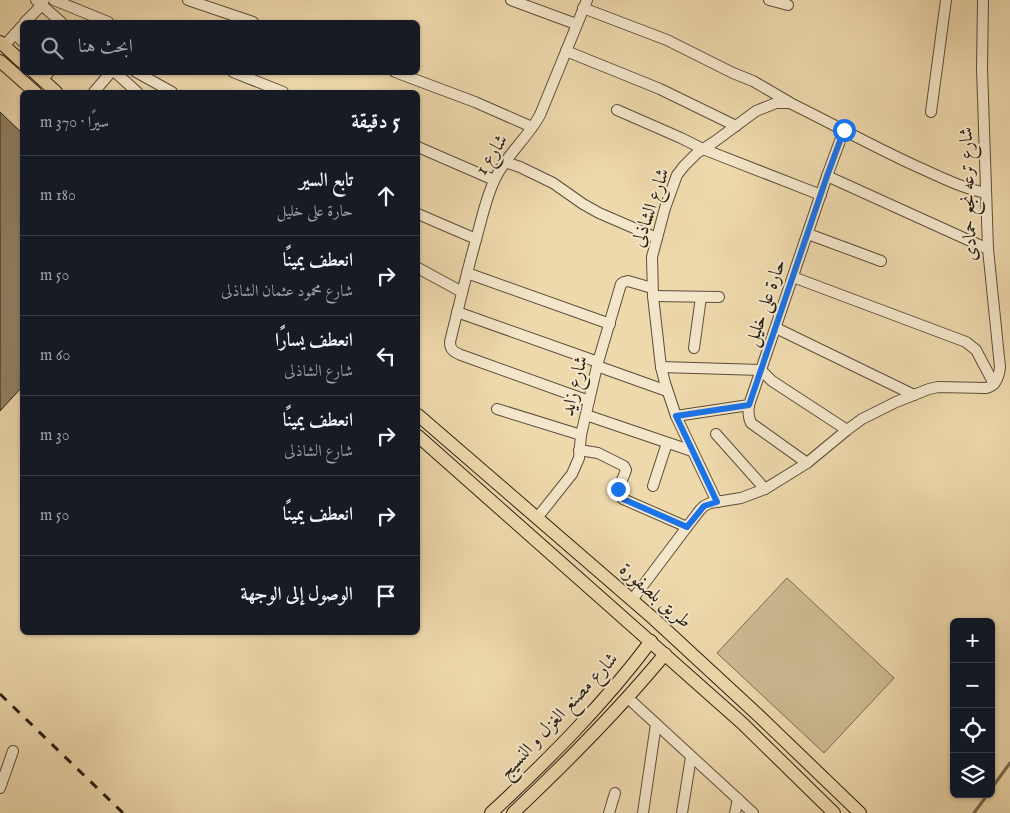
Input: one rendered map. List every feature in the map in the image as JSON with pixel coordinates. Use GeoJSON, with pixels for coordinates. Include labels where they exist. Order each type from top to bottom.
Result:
{"type":"FeatureCollection","features":[{"type":"Feature","properties":{"kind":"main road"},"geometry":{"type":"LineString","coordinates":[[2,44],[20,60]]}},
{"type":"Feature","properties":{"kind":"main road"},"geometry":{"type":"LineString","coordinates":[[0,61],[33,90]]}},
{"type":"Feature","properties":{"kind":"main road"},"geometry":{"type":"LineString","coordinates":[[42,75],[54,90]]}},
{"type":"Feature","properties":{"kind":"main road","name":"طريق بلصفورة"},"geometry":{"type":"LineString","coordinates":[[420,417],[696,657],[860,813]]}},
{"type":"Feature","properties":{"kind":"main road","name":"طريق بلصفورة"},"geometry":{"type":"LineString","coordinates":[[420,438],[742,723],[834,813]]}},
{"type":"Feature","properties":{"kind":"main road"},"geometry":{"type":"LineString","coordinates":[[474,487],[486,474]]}},
{"type":"Feature","properties":{"kind":"main road","name":"شارع مصنع الغزل و النسيج"},"geometry":{"type":"LineString","coordinates":[[491,813],[589,717],[650,642]]}},
{"type":"Feature","properties":{"kind":"main road","name":"شارع مصنع الغزل و النسيج"},"geometry":{"type":"LineString","coordinates":[[513,813],[600,728],[665,654]]}},
{"type":"Feature","properties":{"kind":"main road"},"geometry":{"type":"LineString","coordinates":[[589,717],[600,728]]}},
{"type":"Feature","properties":{"kind":"main road"},"geometry":{"type":"LineString","coordinates":[[530,776],[540,786]]}},
{"type":"Feature","properties":{"kind":"street"},"geometry":{"type":"LineString","coordinates":[[54,0],[103,20]]}},
{"type":"Feature","properties":{"kind":"street"},"geometry":{"type":"LineString","coordinates":[[188,0],[247,20]]}},
{"type":"Feature","properties":{"kind":"street"},"geometry":{"type":"LineString","coordinates":[[510,0],[576,24]]}},
{"type":"Feature","properties":{"kind":"street"},"geometry":{"type":"LineString","coordinates":[[769,0],[788,5]]}},
{"type":"Feature","properties":{"kind":"street"},"geometry":{"type":"LineString","coordinates":[[931,112],[946,0]]}},
{"type":"Feature","properties":{"kind":"street","name":"شارع ترعه نجع حمادى"},"geometry":{"type":"LineString","coordinates":[[983,0],[982,68],[988,249],[1000,367],[994,384]]}},
{"type":"Feature","properties":{"kind":"street"},"geometry":{"type":"LineString","coordinates":[[26,20],[40,2],[58,20]]}},
{"type":"Feature","properties":{"kind":"street"},"geometry":{"type":"LineString","coordinates":[[585,4],[753,81],[790,103],[901,160],[957,185],[986,193]]}},
{"type":"Feature","properties":{"kind":"street","name":"شارع 1"},"geometry":{"type":"LineString","coordinates":[[585,4],[540,115],[494,180],[483,209],[450,347],[456,353],[589,401]]}},
{"type":"Feature","properties":{"kind":"street"},"geometry":{"type":"LineString","coordinates":[[2,44],[19,37]]}},
{"type":"Feature","properties":{"kind":"street"},"geometry":{"type":"LineString","coordinates":[[566,51],[660,89],[736,126]]}},
{"type":"Feature","properties":{"kind":"street"},"geometry":{"type":"LineString","coordinates":[[96,90],[110,75]]}},
{"type":"Feature","properties":{"kind":"street"},"geometry":{"type":"LineString","coordinates":[[117,75],[135,90]]}},
{"type":"Feature","properties":{"kind":"street"},"geometry":{"type":"LineString","coordinates":[[141,75],[168,90]]}},
{"type":"Feature","properties":{"kind":"street"},"geometry":{"type":"LineString","coordinates":[[241,75],[278,90]]}},
{"type":"Feature","properties":{"kind":"street"},"geometry":{"type":"LineString","coordinates":[[404,75],[475,102],[532,127]]}},
{"type":"Feature","properties":{"kind":"street","name":"شارع الشاذلى"},"geometry":{"type":"LineString","coordinates":[[717,502],[676,416],[667,391],[662,367],[653,292],[652,257],[665,208],[677,175],[684,166],[703,149],[756,111],[776,103],[790,103]]}},
{"type":"Feature","properties":{"kind":"street"},"geometry":{"type":"LineString","coordinates":[[617,110],[703,149],[821,195]]}},
{"type":"Feature","properties":{"kind":"street","name":"حارة على خليل"},"geometry":{"type":"LineString","coordinates":[[749,405],[844,130]]}},
{"type":"Feature","properties":{"kind":"street"},"geometry":{"type":"LineString","coordinates":[[420,148],[494,180]]}},
{"type":"Feature","properties":{"kind":"street"},"geometry":{"type":"LineString","coordinates":[[505,162],[553,183],[599,213],[657,238]]}},
{"type":"Feature","properties":{"kind":"street"},"geometry":{"type":"LineString","coordinates":[[827,176],[988,249]]}},
{"type":"Feature","properties":{"kind":"street"},"geometry":{"type":"LineString","coordinates":[[420,215],[476,240]]}},
{"type":"Feature","properties":{"kind":"street"},"geometry":{"type":"LineString","coordinates":[[808,234],[881,261]]}},
{"type":"Feature","properties":{"kind":"street"},"geometry":{"type":"LineString","coordinates":[[420,269],[462,292]]}},
{"type":"Feature","properties":{"kind":"street"},"geometry":{"type":"LineString","coordinates":[[467,273],[610,324]]}},
{"type":"Feature","properties":{"kind":"street"},"geometry":{"type":"LineString","coordinates":[[632,600],[704,506],[742,498],[766,488],[808,463],[847,430],[879,410],[914,395],[938,387],[986,388],[994,384],[976,350],[966,342],[793,277]]}},
{"type":"Feature","properties":{"kind":"street","name":"شارع زايد"},"geometry":{"type":"LineString","coordinates":[[537,518],[572,474],[576,466],[581,434],[598,364],[621,284],[628,281],[653,292]]}},
{"type":"Feature","properties":{"kind":"street"},"geometry":{"type":"LineString","coordinates":[[653,292],[719,297]]}},
{"type":"Feature","properties":{"kind":"street"},"geometry":{"type":"LineString","coordinates":[[694,348],[701,297]]}},
{"type":"Feature","properties":{"kind":"street"},"geometry":{"type":"LineString","coordinates":[[457,312],[667,391]]}},
{"type":"Feature","properties":{"kind":"street"},"geometry":{"type":"LineString","coordinates":[[776,328],[914,395]]}},
{"type":"Feature","properties":{"kind":"street"},"geometry":{"type":"LineString","coordinates":[[662,367],[761,370],[772,381],[847,430]]}},
{"type":"Feature","properties":{"kind":"street"},"geometry":{"type":"LineString","coordinates":[[676,416],[749,405],[748,418],[751,423],[808,463]]}},
{"type":"Feature","properties":{"kind":"street"},"geometry":{"type":"LineString","coordinates":[[497,409],[581,434]]}},
{"type":"Feature","properties":{"kind":"street"},"geometry":{"type":"LineString","coordinates":[[586,415],[692,451]]}},
{"type":"Feature","properties":{"kind":"street"},"geometry":{"type":"LineString","coordinates":[[716,434],[766,488]]}},
{"type":"Feature","properties":{"kind":"street"},"geometry":{"type":"LineString","coordinates":[[653,486],[667,443]]}},
{"type":"Feature","properties":{"kind":"street"},"geometry":{"type":"LineString","coordinates":[[580,450],[598,453],[624,466],[626,470],[618,489],[618,493],[623,499],[687,527]]}},
{"type":"Feature","properties":{"kind":"street"},"geometry":{"type":"LineString","coordinates":[[628,698],[753,813]]}},
{"type":"Feature","properties":{"kind":"street"},"geometry":{"type":"LineString","coordinates":[[642,813],[656,724]]}},
{"type":"Feature","properties":{"kind":"street"},"geometry":{"type":"LineString","coordinates":[[0,788],[13,752]]}},
{"type":"Feature","properties":{"kind":"street"},"geometry":{"type":"LineString","coordinates":[[682,813],[691,757]]}},
{"type":"Feature","properties":{"kind":"street"},"geometry":{"type":"LineString","coordinates":[[609,813],[615,793]]}},
{"type":"Feature","properties":{"kind":"street"},"geometry":{"type":"LineString","coordinates":[[735,813],[738,799]]}},
{"type":"Feature","properties":{"kind":"shaded area"},"geometry":{"type":"Polygon","coordinates":[[[787,578],[894,678],[824,753],[717,653],[787,578]]]}},
{"type":"Feature","properties":{"kind":"building"},"geometry":{"type":"Polygon","coordinates":[[[0,112],[20,131],[20,389],[0,411],[0,112]]]}},
{"type":"Feature","properties":{"kind":"waterway"},"geometry":{"type":"LineString","coordinates":[[995,784],[1010,763]]}},
{"type":"Feature","properties":{"kind":"waterway"},"geometry":{"type":"LineString","coordinates":[[974,813],[985,798]]}},
{"type":"Feature","properties":{"kind":"railway"},"geometry":{"type":"LineString","coordinates":[[0,694],[123,813]]}},
{"type":"Feature","properties":{"kind":"route"},"geometry":{"type":"LineString","coordinates":[[618,489],[618,493],[623,499],[687,527],[704,506],[717,502],[676,416],[749,405],[844,130]]}}]}
